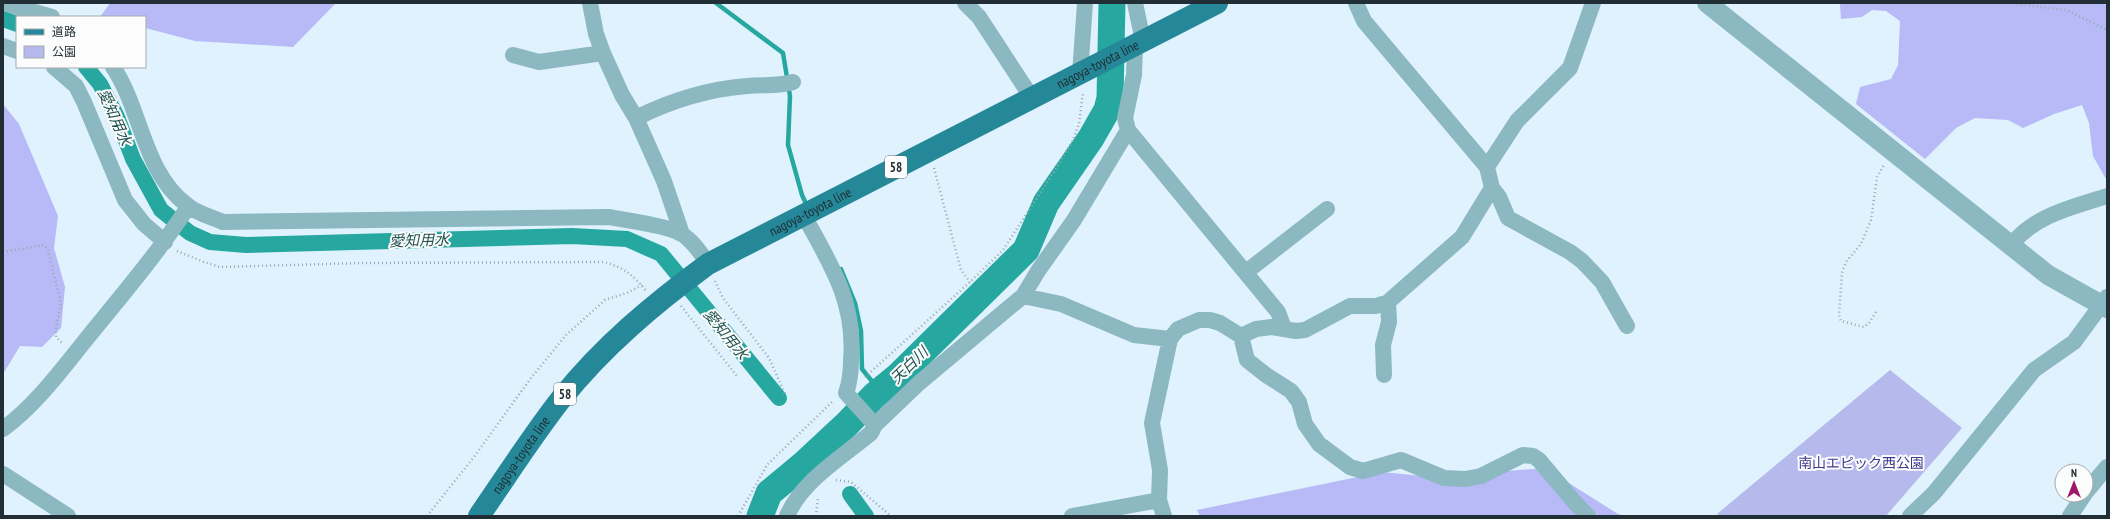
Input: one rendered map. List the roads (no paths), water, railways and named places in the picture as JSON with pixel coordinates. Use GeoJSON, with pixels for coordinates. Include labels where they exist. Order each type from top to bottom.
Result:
{"type":"FeatureCollection","features":[{"type":"Feature","properties":{"kind":"main road","name":"nagoya-toyota line"},"geometry":{"type":"LineString","coordinates":[[479,516],[561,399],[614,340],[666,296],[705,266],[803,214],[1217,3]]}},
{"type":"Feature","properties":{"kind":"street"},"geometry":{"type":"LineString","coordinates":[[4,3],[49,16]]}},
{"type":"Feature","properties":{"kind":"street"},"geometry":{"type":"LineString","coordinates":[[590,3],[596,34],[603,53],[622,95],[636,118],[664,181],[682,234],[679,233]]}},
{"type":"Feature","properties":{"kind":"street"},"geometry":{"type":"LineString","coordinates":[[1085,3],[1086,70]]}},
{"type":"Feature","properties":{"kind":"street"},"geometry":{"type":"LineString","coordinates":[[1135,3],[1134,75],[1125,118],[1128,130],[1278,312],[1284,328]]}},
{"type":"Feature","properties":{"kind":"street"},"geometry":{"type":"LineString","coordinates":[[1356,3],[1364,21],[1487,167],[1492,188],[1499,197],[1508,218],[1570,252],[1591,270],[1602,282],[1627,326]]}},
{"type":"Feature","properties":{"kind":"street"},"geometry":{"type":"LineString","coordinates":[[1487,167],[1517,121],[1570,68],[1593,3]]}},
{"type":"Feature","properties":{"kind":"street"},"geometry":{"type":"LineString","coordinates":[[1707,3],[2012,244],[2048,275],[2105,304],[2074,342],[2034,370],[1934,493],[1910,516]]}},
{"type":"Feature","properties":{"kind":"street"},"geometry":{"type":"LineString","coordinates":[[972,7],[1032,98]]}},
{"type":"Feature","properties":{"kind":"street"},"geometry":{"type":"LineString","coordinates":[[3,46],[16,51]]}},
{"type":"Feature","properties":{"kind":"street"},"geometry":{"type":"LineString","coordinates":[[514,56],[539,62],[603,53]]}},
{"type":"Feature","properties":{"kind":"street"},"geometry":{"type":"LineString","coordinates":[[55,68],[76,86],[125,200],[144,224],[165,242]]}},
{"type":"Feature","properties":{"kind":"street"},"geometry":{"type":"LineString","coordinates":[[114,68],[130,98],[163,180],[172,192],[188,206],[223,222],[608,217],[630,220],[679,233],[701,252],[705,266]]}},
{"type":"Feature","properties":{"kind":"street"},"geometry":{"type":"LineString","coordinates":[[636,118],[670,102],[698,95],[748,86],[780,86],[793,82]]}},
{"type":"Feature","properties":{"kind":"street"},"geometry":{"type":"LineString","coordinates":[[787,516],[799,495],[870,433],[875,425],[919,383],[1023,296],[1038,271],[1074,220],[1128,130]]}},
{"type":"Feature","properties":{"kind":"street"},"geometry":{"type":"LineString","coordinates":[[1241,336],[1256,329],[1272,327],[1296,331],[1305,330],[1350,306],[1376,306],[1388,302],[1462,237],[1492,188]]}},
{"type":"Feature","properties":{"kind":"street"},"geometry":{"type":"LineString","coordinates":[[2012,244],[2022,232],[2043,218],[2107,196]]}},
{"type":"Feature","properties":{"kind":"street"},"geometry":{"type":"LineString","coordinates":[[3,429],[19,417],[75,353],[165,242],[188,206]]}},
{"type":"Feature","properties":{"kind":"street"},"geometry":{"type":"LineString","coordinates":[[1246,272],[1327,209]]}},
{"type":"Feature","properties":{"kind":"street"},"geometry":{"type":"LineString","coordinates":[[803,214],[834,271],[842,289],[852,327],[848,388],[875,425]]}},
{"type":"Feature","properties":{"kind":"street"},"geometry":{"type":"LineString","coordinates":[[1023,296],[1061,304],[1134,335],[1170,339]]}},
{"type":"Feature","properties":{"kind":"street"},"geometry":{"type":"LineString","coordinates":[[1384,375],[1383,345],[1389,322],[1388,302]]}},
{"type":"Feature","properties":{"kind":"street"},"geometry":{"type":"LineString","coordinates":[[1164,516],[1159,500],[1160,470],[1152,424],[1170,339],[1178,329],[1199,320],[1210,320],[1220,323],[1241,336],[1247,360],[1266,375],[1291,391],[1299,402],[1305,424],[1319,444],[1350,467],[1363,471],[1401,460],[1444,478],[1465,479],[1481,476],[1516,457],[1533,456],[1539,460],[1588,516]]}},
{"type":"Feature","properties":{"kind":"street"},"geometry":{"type":"LineString","coordinates":[[2094,482],[2107,466]]}},
{"type":"Feature","properties":{"kind":"street"},"geometry":{"type":"LineString","coordinates":[[3,474],[68,516]]}},
{"type":"Feature","properties":{"kind":"street"},"geometry":{"type":"LineString","coordinates":[[1072,516],[1159,500]]}},
{"type":"Feature","properties":{"kind":"street"},"geometry":{"type":"LineString","coordinates":[[2070,516],[2079,503]]}},
{"type":"Feature","properties":{"kind":"waterway"},"geometry":{"type":"LineString","coordinates":[[716,3],[783,53],[790,96],[788,145],[802,195],[807,206]]}},
{"type":"Feature","properties":{"kind":"waterway","name":"天白川"},"geometry":{"type":"LineString","coordinates":[[760,516],[769,493],[804,464],[847,424],[875,395],[897,377],[1026,250],[1046,203],[1091,138],[1107,110],[1110,98],[1112,3]]}},
{"type":"Feature","properties":{"kind":"waterway","name":"愛知用水"},"geometry":{"type":"LineString","coordinates":[[3,19],[16,24]]}},
{"type":"Feature","properties":{"kind":"waterway","name":"愛知用水"},"geometry":{"type":"LineString","coordinates":[[87,68],[100,84],[117,117],[133,159],[161,210],[190,233],[210,242],[246,245],[572,236],[627,239],[661,254],[779,398]]}},
{"type":"Feature","properties":{"kind":"waterway"},"geometry":{"type":"LineString","coordinates":[[841,269],[855,303],[861,331],[862,369],[880,391]]}},
{"type":"Feature","properties":{"kind":"waterway","name":"愛知用水"},"geometry":{"type":"LineString","coordinates":[[850,494],[866,516]]}},
{"type":"Feature","properties":{"kind":"park label","name":"南山エピック西公園"},"geometry":{"type":"Point","coordinates":[1861,463]}}]}
